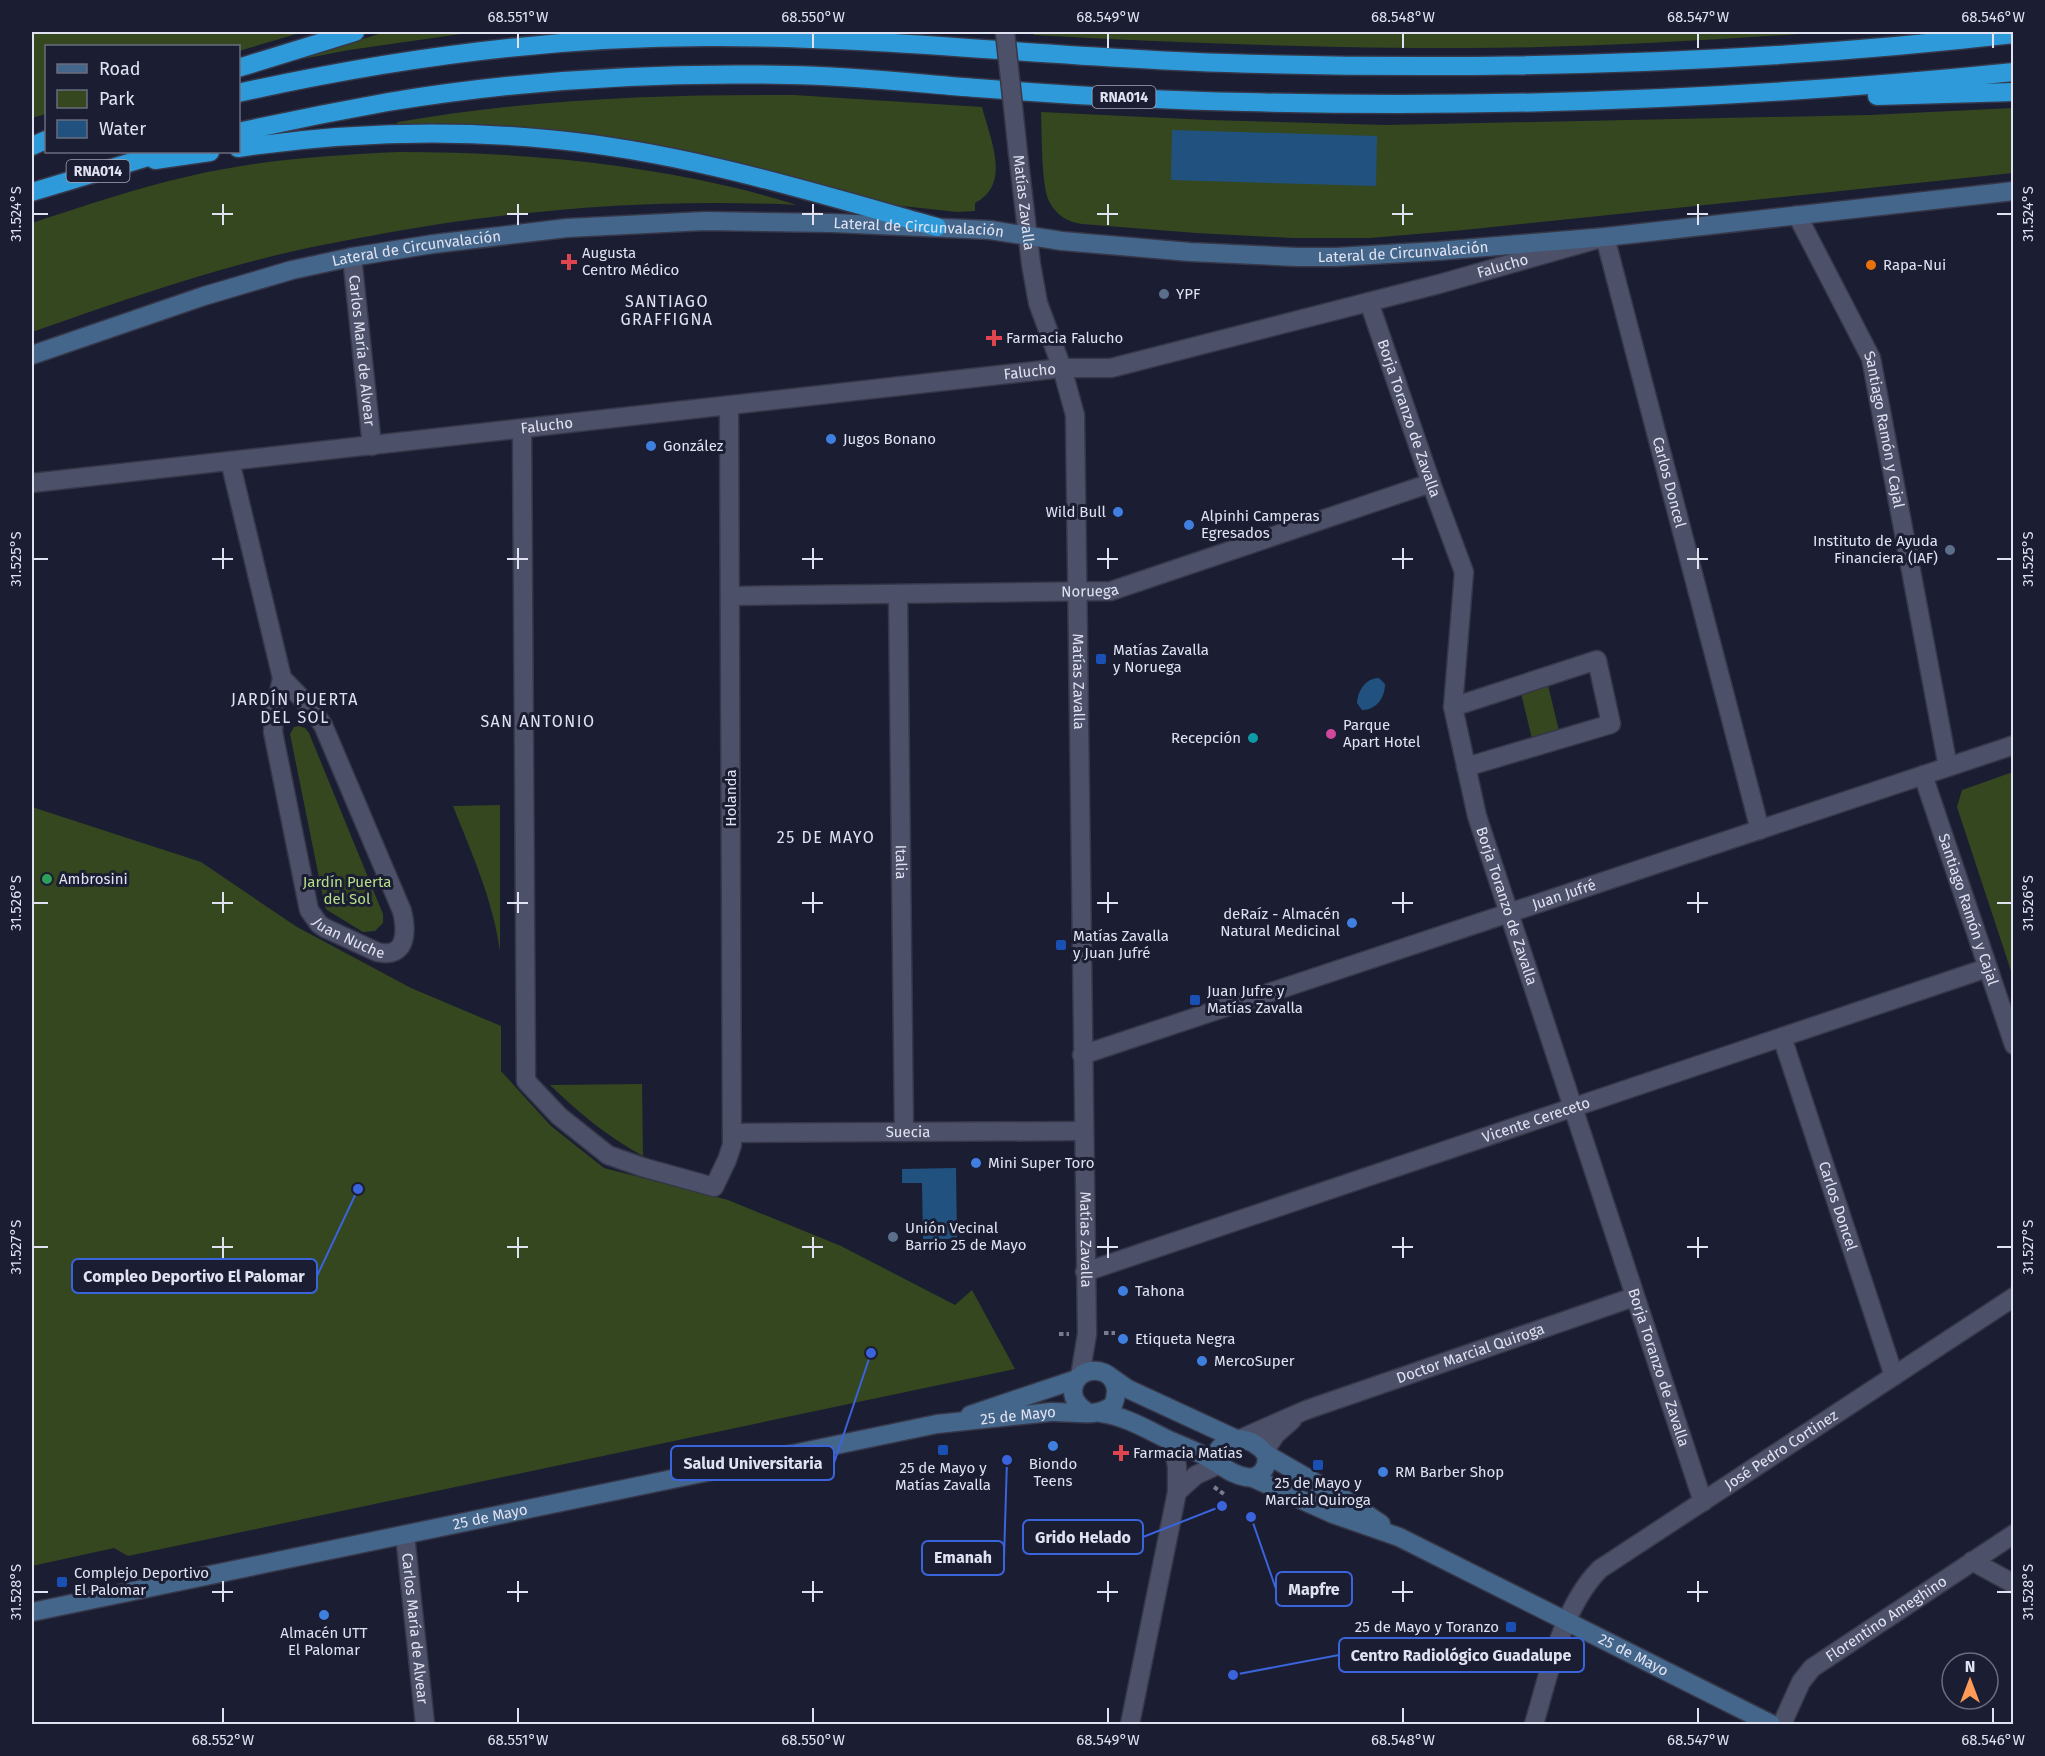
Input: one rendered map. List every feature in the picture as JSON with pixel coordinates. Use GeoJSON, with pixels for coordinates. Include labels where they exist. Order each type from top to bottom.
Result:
{"type":"FeatureCollection","features":[{"type":"Feature","properties":{"kind":"highway"},"geometry":{"type":"LineString","coordinates":[[240,67],[355,32]]}},
{"type":"Feature","properties":{"kind":"highway"},"geometry":{"type":"LineString","coordinates":[[240,93],[383,64],[467,53],[592,41],[668,38],[824,39],[911,43],[1082,57],[1226,63],[1454,66],[1627,62],[1791,54],[2013,34]]}},
{"type":"Feature","properties":{"kind":"highway","name":"RNA014"},"geometry":{"type":"LineString","coordinates":[[240,132],[328,113],[448,94],[547,82],[660,75],[773,74],[867,77],[987,88],[1249,102],[1486,104],[1650,99],[1829,88],[2013,72]]}},
{"type":"Feature","properties":{"kind":"highway"},"geometry":{"type":"LineString","coordinates":[[1650,99],[1754,99],[2013,92]]}},
{"type":"Feature","properties":{"kind":"highway"},"geometry":{"type":"LineString","coordinates":[[240,148],[306,140],[402,134],[548,139],[652,154],[726,169],[937,227]]}},
{"type":"Feature","properties":{"kind":"highway","name":"RNA014"},"geometry":{"type":"LineString","coordinates":[[32,192],[161,153]]}},
{"type":"Feature","properties":{"kind":"highway"},"geometry":{"type":"LineString","coordinates":[[112,167],[203,153]]}},
{"type":"Feature","properties":{"kind":"street","name":"Matías Zavalla"},"geometry":{"type":"LineString","coordinates":[[1005,32],[1028,236],[1038,303],[1062,368],[1075,415],[1087,1340],[1079,1378]]}},
{"type":"Feature","properties":{"kind":"street","name":"Falucho"},"geometry":{"type":"LineString","coordinates":[[32,483],[1062,368],[1111,368],[1439,284],[1605,237],[2013,191]]}},
{"type":"Feature","properties":{"kind":"street","name":"Santiago Ramón y Cajal"},"geometry":{"type":"LineString","coordinates":[[1797,215],[1871,358],[1948,767]]}},
{"type":"Feature","properties":{"kind":"street","name":"Lateral de Circunvalación"},"geometry":{"type":"LineString","coordinates":[[32,355],[247,282],[352,257],[504,234],[635,224],[738,221],[937,227],[990,230],[1062,241],[1190,252],[1297,257],[1405,254],[1605,237]]}},
{"type":"Feature","properties":{"kind":"street","name":"Carlos Doncel"},"geometry":{"type":"LineString","coordinates":[[1605,237],[1760,830]]}},
{"type":"Feature","properties":{"kind":"street","name":"Carlos María de Alvear"},"geometry":{"type":"LineString","coordinates":[[352,257],[372,446]]}},
{"type":"Feature","properties":{"kind":"street","name":"Borja Toranzo de Zavalla"},"geometry":{"type":"LineString","coordinates":[[1369,302],[1464,572],[1453,707],[1477,816],[1702,1502]]}},
{"type":"Feature","properties":{"kind":"street","name":"Holanda"},"geometry":{"type":"LineString","coordinates":[[522,429],[526,1081],[559,1116],[609,1155],[642,1167],[714,1187],[732,1145],[729,406]]}},
{"type":"Feature","properties":{"kind":"street","name":"Juan Nuche"},"geometry":{"type":"LineString","coordinates":[[230,461],[282,678],[273,732],[309,910],[319,924],[325,928],[386,954],[397,949],[404,942],[406,926],[402,911],[323,724],[282,678]]}},
{"type":"Feature","properties":{"kind":"street","name":"Noruega"},"geometry":{"type":"LineString","coordinates":[[730,596],[1110,591],[1431,483]]}},
{"type":"Feature","properties":{"kind":"street","name":"Italia"},"geometry":{"type":"LineString","coordinates":[[898,594],[904,1132]]}},
{"type":"Feature","properties":{"kind":"street"},"geometry":{"type":"LineString","coordinates":[[1453,707],[1597,660],[1611,724],[1466,767]]}},
{"type":"Feature","properties":{"kind":"street","name":"Juan Jufré"},"geometry":{"type":"LineString","coordinates":[[1083,1055],[2013,745]]}},
{"type":"Feature","properties":{"kind":"street","name":"Santiago Ramón y Cajal"},"geometry":{"type":"LineString","coordinates":[[1923,776],[2013,1045]]}},
{"type":"Feature","properties":{"kind":"street","name":"Vicente Cereceto"},"geometry":{"type":"LineString","coordinates":[[1085,1272],[1988,968]]}},
{"type":"Feature","properties":{"kind":"street","name":"Carlos Doncel"},"geometry":{"type":"LineString","coordinates":[[1782,1037],[1894,1376]]}},
{"type":"Feature","properties":{"kind":"street","name":"Suecia"},"geometry":{"type":"LineString","coordinates":[[732,1132],[1083,1131]]}},
{"type":"Feature","properties":{"kind":"street","name":"Doctor Marcial Quiroga"},"geometry":{"type":"LineString","coordinates":[[1237,1438],[1306,1410],[1634,1297]]}},
{"type":"Feature","properties":{"kind":"street","name":"José Pedro Cortinez"},"geometry":{"type":"LineString","coordinates":[[1567,1622],[1581,1592],[1600,1569],[2013,1297]]}},
{"type":"Feature","properties":{"kind":"street","name":"Matías Zavalla"},"geometry":{"type":"LineString","coordinates":[[1087,1340],[1107,1375]]}},
{"type":"Feature","properties":{"kind":"street"},"geometry":{"type":"LineString","coordinates":[[1107,1375],[1116,1390],[1113,1405],[1095,1413],[1077,1405],[1073,1392],[1079,1378],[1094,1371],[1107,1375],[1128,1389],[1237,1438],[1265,1453],[1267,1465],[1258,1476],[1253,1478],[1239,1475],[1217,1463],[1215,1455],[1219,1447],[1237,1438]]}},
{"type":"Feature","properties":{"kind":"street","name":"25 de Mayo"},"geometry":{"type":"LineString","coordinates":[[32,1612],[948,1422],[1079,1378]]}},
{"type":"Feature","properties":{"kind":"street","name":"Doctor Marcial Quiroga"},"geometry":{"type":"LineString","coordinates":[[1265,1453],[1285,1425],[1306,1410]]}},
{"type":"Feature","properties":{"kind":"street","name":"25 de Mayo"},"geometry":{"type":"LineString","coordinates":[[948,1422],[1057,1412],[1095,1413],[1123,1418],[1217,1463]]}},
{"type":"Feature","properties":{"kind":"street"},"geometry":{"type":"LineString","coordinates":[[1130,1725],[1177,1492],[1178,1467],[1173,1442]]}},
{"type":"Feature","properties":{"kind":"street","name":"25 de Mayo"},"geometry":{"type":"LineString","coordinates":[[1265,1453],[1344,1499],[1399,1537]]}},
{"type":"Feature","properties":{"kind":"street"},"geometry":{"type":"LineString","coordinates":[[1177,1492],[1196,1474],[1217,1463]]}},
{"type":"Feature","properties":{"kind":"street","name":"25 de Mayo"},"geometry":{"type":"LineString","coordinates":[[1253,1478],[1333,1514],[1399,1537],[1772,1725]]}},
{"type":"Feature","properties":{"kind":"street","name":"Florentino Ameghino"},"geometry":{"type":"LineString","coordinates":[[1782,1725],[1801,1682],[1812,1668],[2013,1534]]}},
{"type":"Feature","properties":{"kind":"street","name":"Carlos María de Alvear"},"geometry":{"type":"LineString","coordinates":[[405,1535],[425,1725]]}},
{"type":"Feature","properties":{"kind":"street"},"geometry":{"type":"LineString","coordinates":[[1972,1561],[2013,1584]]}},
{"type":"Feature","properties":{"kind":"street"},"geometry":{"type":"LineString","coordinates":[[1534,1725],[1567,1622]]}},
{"type":"Feature","properties":{"kind":"green space"},"geometry":{"type":"Polygon","coordinates":[[[32,32],[303,32],[240,51],[240,45],[45,45],[45,114],[32,118],[32,32]]]}},
{"type":"Feature","properties":{"kind":"green space"},"geometry":{"type":"Polygon","coordinates":[[[385,32],[475,32],[297,60],[385,32]]]}},
{"type":"Feature","properties":{"kind":"green space"},"geometry":{"type":"Polygon","coordinates":[[[1033,32],[1831,32],[1603,45],[1465,48],[1195,43],[1034,35],[1033,32]]]}},
{"type":"Feature","properties":{"kind":"green space"},"geometry":{"type":"Polygon","coordinates":[[[794,95],[982,107],[995,160],[996,173],[993,184],[986,195],[975,203],[975,211],[957,212],[893,205],[767,173],[397,126],[396,124],[447,114],[546,103],[645,97],[794,95]]]}},
{"type":"Feature","properties":{"kind":"green space"},"geometry":{"type":"Polygon","coordinates":[[[2013,108],[2013,173],[1370,238],[1293,238],[1196,233],[1072,222],[1062,217],[1049,201],[1043,171],[1041,112],[1386,125],[1869,115],[2013,108]]]}},
{"type":"Feature","properties":{"kind":"green space"},"geometry":{"type":"Polygon","coordinates":[[[399,152],[523,156],[605,164],[686,177],[797,205],[694,203],[591,207],[488,218],[386,233],[292,251],[203,275],[32,332],[32,223],[130,192],[216,170],[294,159],[399,152]]]}},
{"type":"Feature","properties":{"kind":"green space"},"geometry":{"type":"Polygon","coordinates":[[[1548,685],[1559,731],[1532,739],[1521,693],[1548,685]]]}},
{"type":"Feature","properties":{"kind":"green space","name":"Jardín Puerta del Sol"},"geometry":{"type":"Polygon","coordinates":[[[294,727],[305,728],[309,733],[383,914],[383,923],[375,931],[363,932],[325,907],[290,734],[294,727]]]}},
{"type":"Feature","properties":{"kind":"green space"},"geometry":{"type":"Polygon","coordinates":[[[2014,772],[2013,977],[1957,807],[1962,790],[2014,772]]]}},
{"type":"Feature","properties":{"kind":"green space"},"geometry":{"type":"Polygon","coordinates":[[[500,805],[500,951],[487,895],[453,806],[500,805]]]}},
{"type":"Feature","properties":{"kind":"green space"},"geometry":{"type":"Polygon","coordinates":[[[32,807],[201,862],[297,927],[411,988],[501,1026],[501,1071],[551,1126],[604,1168],[728,1200],[841,1246],[955,1305],[972,1290],[1015,1369],[128,1556],[114,1548],[32,1566],[32,807]]]}},
{"type":"Feature","properties":{"kind":"green space"},"geometry":{"type":"Polygon","coordinates":[[[642,1084],[643,1156],[594,1124],[550,1085],[642,1084]]]}},
{"type":"Feature","properties":{"kind":"water"},"geometry":{"type":"Polygon","coordinates":[[[1172,130],[1377,136],[1376,186],[1171,180],[1172,130]]]}},
{"type":"Feature","properties":{"kind":"water"},"geometry":{"type":"Polygon","coordinates":[[[1379,678],[1385,684],[1382,698],[1372,708],[1362,710],[1357,703],[1361,689],[1370,680],[1379,678]]]}},
{"type":"Feature","properties":{"kind":"water"},"geometry":{"type":"Polygon","coordinates":[[[956,1168],[957,1239],[923,1239],[922,1183],[902,1183],[902,1169],[956,1168]]]}},
{"type":"Feature","properties":{"kind":"place","name":"Augusta Centro Médico"},"geometry":{"type":"Point","coordinates":[569,262]}},
{"type":"Feature","properties":{"kind":"place","name":"Rapa-Nui"},"geometry":{"type":"Point","coordinates":[1871,265]}},
{"type":"Feature","properties":{"kind":"place","name":"YPF"},"geometry":{"type":"Point","coordinates":[1164,294]}},
{"type":"Feature","properties":{"kind":"place","name":"Farmacia Falucho"},"geometry":{"type":"Point","coordinates":[994,338]}},
{"type":"Feature","properties":{"kind":"place","name":"Jugos Bonano"},"geometry":{"type":"Point","coordinates":[831,439]}},
{"type":"Feature","properties":{"kind":"place","name":"González"},"geometry":{"type":"Point","coordinates":[651,446]}},
{"type":"Feature","properties":{"kind":"place","name":"Wild Bull"},"geometry":{"type":"Point","coordinates":[1118,512]}},
{"type":"Feature","properties":{"kind":"place","name":"Alpinhi Camperas Egresados"},"geometry":{"type":"Point","coordinates":[1189,525]}},
{"type":"Feature","properties":{"kind":"place","name":"Instituto de Ayuda Financiera (IAF)"},"geometry":{"type":"Point","coordinates":[1950,550]}},
{"type":"Feature","properties":{"kind":"place","name":"Matías Zavalla y Noruega"},"geometry":{"type":"Point","coordinates":[1101,659]}},
{"type":"Feature","properties":{"kind":"place","name":"Parque Apart Hotel"},"geometry":{"type":"Point","coordinates":[1331,734]}},
{"type":"Feature","properties":{"kind":"place","name":"Recepción"},"geometry":{"type":"Point","coordinates":[1253,738]}},
{"type":"Feature","properties":{"kind":"place","name":"Ambrosini"},"geometry":{"type":"Point","coordinates":[47,879]}},
{"type":"Feature","properties":{"kind":"place","name":"deRaíz - Almacén Natural Medicinal"},"geometry":{"type":"Point","coordinates":[1352,923]}},
{"type":"Feature","properties":{"kind":"place","name":"Matías Zavalla y Juan Jufré"},"geometry":{"type":"Point","coordinates":[1061,945]}},
{"type":"Feature","properties":{"kind":"place","name":"Juan Jufre y Matías Zavalla"},"geometry":{"type":"Point","coordinates":[1195,1000]}},
{"type":"Feature","properties":{"kind":"place","name":"Mini Super Toro"},"geometry":{"type":"Point","coordinates":[976,1163]}},
{"type":"Feature","properties":{"kind":"place","name":"Compleo Deportivo El Palomar"},"geometry":{"type":"Point","coordinates":[358,1189]}},
{"type":"Feature","properties":{"kind":"place","name":"Unión Vecinal Barrio 25 de Mayo"},"geometry":{"type":"Point","coordinates":[893,1237]}},
{"type":"Feature","properties":{"kind":"place","name":"Tahona"},"geometry":{"type":"Point","coordinates":[1123,1291]}},
{"type":"Feature","properties":{"kind":"place","name":"Etiqueta Negra"},"geometry":{"type":"Point","coordinates":[1123,1339]}},
{"type":"Feature","properties":{"kind":"place","name":"Salud Universitaria"},"geometry":{"type":"Point","coordinates":[871,1353]}},
{"type":"Feature","properties":{"kind":"place","name":"MercoSuper"},"geometry":{"type":"Point","coordinates":[1202,1361]}},
{"type":"Feature","properties":{"kind":"place","name":"Biondo Teens"},"geometry":{"type":"Point","coordinates":[1053,1446]}},
{"type":"Feature","properties":{"kind":"place","name":"25 de Mayo y Matías Zavalla"},"geometry":{"type":"Point","coordinates":[943,1450]}},
{"type":"Feature","properties":{"kind":"place","name":"Farmacia Matías"},"geometry":{"type":"Point","coordinates":[1121,1453]}},
{"type":"Feature","properties":{"kind":"place","name":"Emanah"},"geometry":{"type":"Point","coordinates":[1007,1460]}},
{"type":"Feature","properties":{"kind":"place","name":"25 de Mayo y Marcial Quiroga"},"geometry":{"type":"Point","coordinates":[1318,1465]}},
{"type":"Feature","properties":{"kind":"place","name":"RM Barber Shop"},"geometry":{"type":"Point","coordinates":[1383,1472]}},
{"type":"Feature","properties":{"kind":"place","name":"Grido Helado"},"geometry":{"type":"Point","coordinates":[1222,1506]}},
{"type":"Feature","properties":{"kind":"place","name":"Mapfre"},"geometry":{"type":"Point","coordinates":[1251,1517]}},
{"type":"Feature","properties":{"kind":"place","name":"Complejo Deportivo El Palomar"},"geometry":{"type":"Point","coordinates":[62,1582]}},
{"type":"Feature","properties":{"kind":"place","name":"Almacén UTT El Palomar"},"geometry":{"type":"Point","coordinates":[324,1615]}},
{"type":"Feature","properties":{"kind":"place","name":"25 de Mayo y Toranzo"},"geometry":{"type":"Point","coordinates":[1511,1627]}},
{"type":"Feature","properties":{"kind":"place","name":"Centro Radiológico Guadalupe"},"geometry":{"type":"Point","coordinates":[1233,1675]}},
{"type":"Feature","properties":{"kind":"district","name":"SANTIAGO GRAFFIGNA"},"geometry":{"type":"Point","coordinates":[667,310]}},
{"type":"Feature","properties":{"kind":"district","name":"JARDÍN PUERTA DEL SOL"},"geometry":{"type":"Point","coordinates":[295,708]}},
{"type":"Feature","properties":{"kind":"district","name":"SAN ANTONIO"},"geometry":{"type":"Point","coordinates":[538,721]}},
{"type":"Feature","properties":{"kind":"district","name":"25 DE MAYO"},"geometry":{"type":"Point","coordinates":[826,837]}}]}
